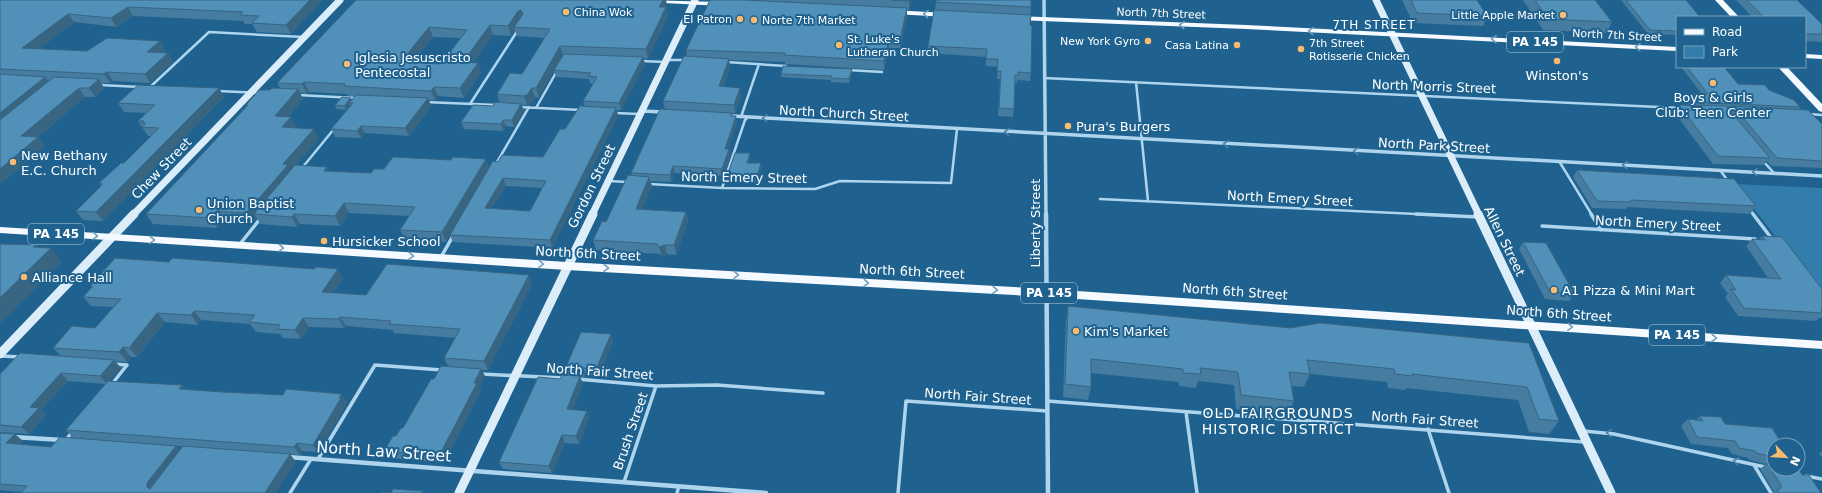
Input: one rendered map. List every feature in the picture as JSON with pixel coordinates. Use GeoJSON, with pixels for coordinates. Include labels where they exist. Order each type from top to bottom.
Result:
{"type":"FeatureCollection","features":[{"type":"Feature","properties":{"kind":"main road"},"geometry":{"type":"LineString","coordinates":[[644,0],[694,1],[734,5]]}},
{"type":"Feature","properties":{"kind":"main road"},"geometry":{"type":"LineString","coordinates":[[1719,0],[1733,16]]}},
{"type":"Feature","properties":{"kind":"main road"},"geometry":{"type":"LineString","coordinates":[[884,12],[954,15]]}},
{"type":"Feature","properties":{"kind":"main road","name":"North 7th Street"},"geometry":{"type":"LineString","coordinates":[[1007,18],[1246,27],[1676,50]]}},
{"type":"Feature","properties":{"kind":"main road"},"geometry":{"type":"LineString","coordinates":[[1806,56],[1822,57]]}},
{"type":"Feature","properties":{"kind":"main road"},"geometry":{"type":"LineString","coordinates":[[1783,68],[1822,109]]}},
{"type":"Feature","properties":{"kind":"main road","name":"North 6th Street"},"geometry":{"type":"LineString","coordinates":[[0,230],[567,266],[1047,293],[1822,345]]}},
{"type":"Feature","properties":{"kind":"street","name":"Chew Street"},"geometry":{"type":"LineString","coordinates":[[0,355],[340,0]]}},
{"type":"Feature","properties":{"kind":"street","name":"Liberty Street"},"geometry":{"type":"LineString","coordinates":[[1044,0],[1048,493]]}},
{"type":"Feature","properties":{"kind":"street","name":"Allen Street"},"geometry":{"type":"LineString","coordinates":[[1376,0],[1449,156],[1532,325],[1611,493]]}},
{"type":"Feature","properties":{"kind":"street","name":"Gordon Street"},"geometry":{"type":"LineString","coordinates":[[459,493],[694,1]]}},
{"type":"Feature","properties":{"kind":"street"},"geometry":{"type":"LineString","coordinates":[[641,113],[665,112]]}},
{"type":"Feature","properties":{"kind":"street","name":"North Church Street"},"geometry":{"type":"LineString","coordinates":[[726,116],[1046,134]]}},
{"type":"Feature","properties":{"kind":"street","name":"North Park Street"},"geometry":{"type":"LineString","coordinates":[[1046,134],[1449,156],[1460,155],[1822,176]]}},
{"type":"Feature","properties":{"kind":"street"},"geometry":{"type":"LineString","coordinates":[[7,436],[72,441]]}},
{"type":"Feature","properties":{"kind":"street","name":"North Law Street"},"geometry":{"type":"LineString","coordinates":[[280,457],[766,493]]}},
{"type":"Feature","properties":{"kind":"lane"},"geometry":{"type":"LineString","coordinates":[[470,104],[519,28]]}},
{"type":"Feature","properties":{"kind":"lane"},"geometry":{"type":"LineString","coordinates":[[149,88],[209,32],[305,37]]}},
{"type":"Feature","properties":{"kind":"lane"},"geometry":{"type":"LineString","coordinates":[[634,61],[690,61]]}},
{"type":"Feature","properties":{"kind":"lane"},"geometry":{"type":"LineString","coordinates":[[721,62],[790,66]]}},
{"type":"Feature","properties":{"kind":"lane"},"geometry":{"type":"LineString","coordinates":[[536,108],[561,64]]}},
{"type":"Feature","properties":{"kind":"lane"},"geometry":{"type":"LineString","coordinates":[[741,117],[759,64]]}},
{"type":"Feature","properties":{"kind":"lane"},"geometry":{"type":"LineString","coordinates":[[844,69],[882,72]]}},
{"type":"Feature","properties":{"kind":"lane","name":"North Morris Street"},"geometry":{"type":"LineString","coordinates":[[1044,78],[1421,97],[1436,96],[1682,108]]}},
{"type":"Feature","properties":{"kind":"lane"},"geometry":{"type":"LineString","coordinates":[[1136,82],[1143,139],[1148,201]]}},
{"type":"Feature","properties":{"kind":"lane"},"geometry":{"type":"LineString","coordinates":[[98,85],[157,88]]}},
{"type":"Feature","properties":{"kind":"lane"},"geometry":{"type":"LineString","coordinates":[[212,91],[267,93]]}},
{"type":"Feature","properties":{"kind":"lane"},"geometry":{"type":"LineString","coordinates":[[290,94],[359,98],[354,104]]}},
{"type":"Feature","properties":{"kind":"lane"},"geometry":{"type":"LineString","coordinates":[[422,102],[500,106]]}},
{"type":"Feature","properties":{"kind":"lane"},"geometry":{"type":"LineString","coordinates":[[514,106],[588,111]]}},
{"type":"Feature","properties":{"kind":"lane"},"geometry":{"type":"LineString","coordinates":[[493,169],[529,107]]}},
{"type":"Feature","properties":{"kind":"lane"},"geometry":{"type":"LineString","coordinates":[[610,112],[641,113]]}},
{"type":"Feature","properties":{"kind":"lane"},"geometry":{"type":"LineString","coordinates":[[1807,114],[1822,115]]}},
{"type":"Feature","properties":{"kind":"lane"},"geometry":{"type":"LineString","coordinates":[[722,188],[745,120],[748,117]]}},
{"type":"Feature","properties":{"kind":"lane"},"geometry":{"type":"LineString","coordinates":[[299,172],[339,123]]}},
{"type":"Feature","properties":{"kind":"lane","name":"North Emery Street"},"geometry":{"type":"LineString","coordinates":[[645,183],[722,188],[815,189],[840,181],[951,183],[957,129]]}},
{"type":"Feature","properties":{"kind":"lane"},"geometry":{"type":"LineString","coordinates":[[1759,156],[1774,174]]}},
{"type":"Feature","properties":{"kind":"lane"},"geometry":{"type":"LineString","coordinates":[[1559,161],[1601,230]]}},
{"type":"Feature","properties":{"kind":"lane"},"geometry":{"type":"LineString","coordinates":[[1720,170],[1730,183]]}},
{"type":"Feature","properties":{"kind":"lane"},"geometry":{"type":"LineString","coordinates":[[607,181],[630,182]]}},
{"type":"Feature","properties":{"kind":"lane","name":"North Emery Street"},"geometry":{"type":"LineString","coordinates":[[1100,199],[1479,217]]}},
{"type":"Feature","properties":{"kind":"lane"},"geometry":{"type":"LineString","coordinates":[[1749,208],[1773,240],[1765,240]]}},
{"type":"Feature","properties":{"kind":"lane"},"geometry":{"type":"LineString","coordinates":[[239,246],[264,215]]}},
{"type":"Feature","properties":{"kind":"lane","name":"North Emery Street"},"geometry":{"type":"LineString","coordinates":[[1542,226],[1757,239]]}},
{"type":"Feature","properties":{"kind":"lane"},"geometry":{"type":"LineString","coordinates":[[440,258],[456,231]]}},
{"type":"Feature","properties":{"kind":"lane"},"geometry":{"type":"LineString","coordinates":[[0,355],[24,358]]}},
{"type":"Feature","properties":{"kind":"lane"},"geometry":{"type":"LineString","coordinates":[[108,388],[127,365],[111,364]]}},
{"type":"Feature","properties":{"kind":"lane"},"geometry":{"type":"LineString","coordinates":[[318,459],[375,365],[446,371]]}},
{"type":"Feature","properties":{"kind":"lane","name":"North Fair Street"},"geometry":{"type":"LineString","coordinates":[[478,373],[517,374],[656,386],[717,385],[823,393]]}},
{"type":"Feature","properties":{"kind":"lane","name":"Brush Street"},"geometry":{"type":"LineString","coordinates":[[624,482],[656,386]]}},
{"type":"Feature","properties":{"kind":"lane","name":"North Fair Street"},"geometry":{"type":"LineString","coordinates":[[898,493],[906,401],[1048,412]]}},
{"type":"Feature","properties":{"kind":"lane","name":"North Fair Street"},"geometry":{"type":"LineString","coordinates":[[1047,401],[1587,442]]}},
{"type":"Feature","properties":{"kind":"lane"},"geometry":{"type":"LineString","coordinates":[[1186,412],[1198,493]]}},
{"type":"Feature","properties":{"kind":"lane"},"geometry":{"type":"LineString","coordinates":[[65,441],[74,429]]}},
{"type":"Feature","properties":{"kind":"lane"},"geometry":{"type":"LineString","coordinates":[[1428,429],[1450,493]]}},
{"type":"Feature","properties":{"kind":"lane"},"geometry":{"type":"LineString","coordinates":[[1582,431],[1614,434],[1766,467]]}},
{"type":"Feature","properties":{"kind":"lane"},"geometry":{"type":"LineString","coordinates":[[290,493],[311,459]]}},
{"type":"Feature","properties":{"kind":"lane"},"geometry":{"type":"LineString","coordinates":[[1754,465],[1771,493]]}},
{"type":"Feature","properties":{"kind":"lane"},"geometry":{"type":"LineString","coordinates":[[1806,476],[1822,479]]}},
{"type":"Feature","properties":{"kind":"lane"},"geometry":{"type":"LineString","coordinates":[[677,493],[679,486]]}},
{"type":"Feature","properties":{"kind":"green space"},"geometry":{"type":"Polygon","coordinates":[[[1735,184],[1822,188],[1822,297],[1735,184]]]}},
{"type":"Feature","properties":{"kind":"building"},"geometry":{"type":"Polygon","coordinates":[[[0,0],[310,0],[286,25],[252,23],[259,16],[240,15],[243,12],[128,7],[111,18],[68,14],[22,48],[87,51],[107,38],[160,41],[147,52],[168,53],[145,74],[107,72],[104,74],[0,69],[0,0]]]}},
{"type":"Feature","properties":{"kind":"building"},"geometry":{"type":"Polygon","coordinates":[[[356,0],[663,0],[659,7],[666,7],[646,49],[560,46],[536,88],[532,88],[527,95],[524,96],[497,94],[510,73],[522,74],[550,29],[514,27],[523,14],[521,10],[518,11],[508,26],[490,25],[463,62],[478,63],[460,88],[434,87],[431,91],[344,86],[345,84],[304,82],[302,84],[277,83],[356,0]],[[429,27],[401,62],[441,64],[467,30],[429,27]]]}},
{"type":"Feature","properties":{"kind":"building"},"geometry":{"type":"Polygon","coordinates":[[[710,0],[744,0],[907,8],[900,40],[889,39],[884,61],[784,55],[785,53],[686,50],[710,0]]]}},
{"type":"Feature","properties":{"kind":"building"},"geometry":{"type":"Polygon","coordinates":[[[936,0],[1031,0],[1031,7],[936,2],[936,0]]]}},
{"type":"Feature","properties":{"kind":"building"},"geometry":{"type":"Polygon","coordinates":[[[1411,0],[1477,0],[1487,16],[1417,13],[1411,0]]]}},
{"type":"Feature","properties":{"kind":"building"},"geometry":{"type":"Polygon","coordinates":[[[1535,0],[1595,0],[1612,22],[1548,19],[1535,0]]]}},
{"type":"Feature","properties":{"kind":"building"},"geometry":{"type":"Polygon","coordinates":[[[1626,0],[1686,0],[1699,16],[1676,16],[1676,31],[1650,30],[1626,0]]]}},
{"type":"Feature","properties":{"kind":"building"},"geometry":{"type":"Polygon","coordinates":[[[1747,0],[1797,0],[1822,24],[1822,34],[1806,34],[1806,16],[1763,16],[1747,0]]]}},
{"type":"Feature","properties":{"kind":"building"},"geometry":{"type":"Polygon","coordinates":[[[934,10],[1031,15],[1031,73],[1018,72],[1018,75],[1015,75],[1014,109],[999,108],[1001,71],[997,71],[998,59],[986,59],[987,49],[928,46],[934,10]]]}},
{"type":"Feature","properties":{"kind":"building"},"geometry":{"type":"Polygon","coordinates":[[[564,54],[643,57],[619,103],[583,101],[597,77],[588,76],[591,73],[554,70],[564,54]]]}},
{"type":"Feature","properties":{"kind":"building"},"geometry":{"type":"Polygon","coordinates":[[[684,56],[729,59],[719,86],[740,88],[734,105],[663,101],[684,56]]]}},
{"type":"Feature","properties":{"kind":"building"},"geometry":{"type":"Polygon","coordinates":[[[783,66],[852,69],[849,79],[831,78],[832,76],[781,74],[783,66]]]}},
{"type":"Feature","properties":{"kind":"building"},"geometry":{"type":"Polygon","coordinates":[[[1688,68],[1725,68],[1738,84],[1765,85],[1769,90],[1794,100],[1800,107],[1692,102],[1685,93],[1708,94],[1688,68]]]}},
{"type":"Feature","properties":{"kind":"building"},"geometry":{"type":"Polygon","coordinates":[[[0,74],[45,77],[0,113],[0,74]]]}},
{"type":"Feature","properties":{"kind":"building"},"geometry":{"type":"Polygon","coordinates":[[[54,77],[99,79],[89,88],[79,88],[21,136],[38,137],[0,169],[0,120],[54,77]]]}},
{"type":"Feature","properties":{"kind":"building"},"geometry":{"type":"Polygon","coordinates":[[[138,85],[219,88],[96,212],[76,211],[103,184],[99,183],[121,163],[124,163],[159,128],[142,127],[146,123],[141,123],[144,121],[138,121],[155,105],[118,103],[138,85]]]}},
{"type":"Feature","properties":{"kind":"building"},"geometry":{"type":"Polygon","coordinates":[[[272,88],[298,89],[275,116],[291,117],[282,127],[314,129],[283,164],[288,165],[246,213],[216,211],[211,218],[146,214],[248,105],[246,105],[259,90],[270,90],[272,88]]]}},
{"type":"Feature","properties":{"kind":"building"},"geometry":{"type":"Polygon","coordinates":[[[356,95],[428,98],[405,128],[361,126],[357,131],[331,129],[353,103],[349,103],[356,95]]]}},
{"type":"Feature","properties":{"kind":"building"},"geometry":{"type":"Polygon","coordinates":[[[342,97],[351,98],[344,106],[335,105],[342,97]]]}},
{"type":"Feature","properties":{"kind":"building"},"geometry":{"type":"Polygon","coordinates":[[[495,102],[521,104],[512,120],[503,120],[501,124],[461,122],[473,105],[493,106],[495,102]]]}},
{"type":"Feature","properties":{"kind":"building"},"geometry":{"type":"Polygon","coordinates":[[[1679,105],[1726,106],[1770,158],[1718,156],[1679,105]]]}},
{"type":"Feature","properties":{"kind":"building"},"geometry":{"type":"Polygon","coordinates":[[[580,106],[616,108],[550,240],[450,235],[493,161],[498,162],[502,155],[543,157],[560,129],[565,129],[580,106]],[[503,178],[485,208],[530,211],[546,181],[503,178]]]}},
{"type":"Feature","properties":{"kind":"building"},"geometry":{"type":"Polygon","coordinates":[[[1733,106],[1808,110],[1822,124],[1822,161],[1777,158],[1733,106]]]}},
{"type":"Feature","properties":{"kind":"building"},"geometry":{"type":"Polygon","coordinates":[[[660,109],[732,113],[731,116],[736,116],[725,149],[729,149],[722,169],[673,166],[670,175],[631,173],[660,109]]]}},
{"type":"Feature","properties":{"kind":"building"},"geometry":{"type":"Polygon","coordinates":[[[735,153],[750,153],[747,163],[761,163],[756,180],[726,179],[735,153]]]}},
{"type":"Feature","properties":{"kind":"building"},"geometry":{"type":"Polygon","coordinates":[[[393,157],[451,160],[453,157],[486,159],[442,232],[400,230],[415,207],[344,203],[335,216],[294,214],[292,217],[254,214],[295,165],[327,167],[324,171],[371,173],[374,169],[384,169],[393,157]]]}},
{"type":"Feature","properties":{"kind":"building"},"geometry":{"type":"Polygon","coordinates":[[[1577,170],[1734,179],[1756,206],[1631,200],[1631,202],[1597,201],[1577,170]]]}},
{"type":"Feature","properties":{"kind":"building"},"geometry":{"type":"Polygon","coordinates":[[[628,175],[649,177],[636,209],[686,212],[674,245],[659,247],[657,244],[593,240],[602,221],[606,222],[628,175]]]}},
{"type":"Feature","properties":{"kind":"building"},"geometry":{"type":"Polygon","coordinates":[[[1762,236],[1782,237],[1822,289],[1822,313],[1744,308],[1731,289],[1736,290],[1726,275],[1781,279],[1752,239],[1765,240],[1762,236]]]}},
{"type":"Feature","properties":{"kind":"building"},"geometry":{"type":"Polygon","coordinates":[[[1523,242],[1546,243],[1574,293],[1550,292],[1523,242]]]}},
{"type":"Feature","properties":{"kind":"building"},"geometry":{"type":"Polygon","coordinates":[[[0,244],[36,245],[33,247],[51,248],[0,298],[0,244]]]}},
{"type":"Feature","properties":{"kind":"building"},"geometry":{"type":"Polygon","coordinates":[[[115,258],[169,262],[172,258],[314,269],[316,267],[338,269],[322,292],[366,295],[387,264],[529,275],[484,361],[444,358],[460,329],[389,324],[391,321],[340,317],[339,319],[303,318],[295,330],[277,329],[280,325],[249,322],[255,315],[194,311],[191,315],[157,313],[129,348],[123,347],[119,352],[53,348],[72,326],[95,328],[121,299],[83,297],[93,286],[90,286],[115,258]]]}},
{"type":"Feature","properties":{"kind":"building"},"geometry":{"type":"Polygon","coordinates":[[[1068,306],[1290,328],[1320,323],[1529,343],[1559,421],[1539,419],[1527,387],[1412,374],[1413,376],[1395,374],[1394,369],[1307,360],[1310,374],[1289,372],[1294,401],[1241,395],[1238,372],[1200,368],[1201,374],[1183,373],[1183,369],[1091,359],[1091,387],[1065,384],[1068,306]]]}},
{"type":"Feature","properties":{"kind":"building"},"geometry":{"type":"Polygon","coordinates":[[[581,332],[611,334],[596,369],[565,369],[581,332]]]}},
{"type":"Feature","properties":{"kind":"building"},"geometry":{"type":"Polygon","coordinates":[[[20,353],[114,360],[100,376],[61,373],[30,407],[39,408],[21,427],[0,425],[0,374],[20,353]]]}},
{"type":"Feature","properties":{"kind":"building"},"geometry":{"type":"Polygon","coordinates":[[[441,366],[481,369],[474,383],[477,383],[439,456],[384,451],[393,436],[396,436],[401,428],[403,428],[431,379],[434,379],[441,366]]]}},
{"type":"Feature","properties":{"kind":"building"},"geometry":{"type":"Polygon","coordinates":[[[562,375],[580,376],[567,409],[587,411],[576,436],[562,435],[549,466],[499,462],[538,377],[560,379],[562,375]]]}},
{"type":"Feature","properties":{"kind":"building"},"geometry":{"type":"Polygon","coordinates":[[[108,381],[182,385],[179,389],[222,392],[283,395],[286,389],[342,394],[313,445],[297,443],[294,447],[66,430],[108,381]]]}},
{"type":"Feature","properties":{"kind":"building"},"geometry":{"type":"Polygon","coordinates":[[[1700,416],[1721,417],[1725,424],[1772,428],[1778,437],[1766,437],[1766,455],[1756,453],[1755,451],[1739,448],[1735,441],[1697,437],[1688,419],[1703,421],[1700,416]]]}},
{"type":"Feature","properties":{"kind":"building"},"geometry":{"type":"Polygon","coordinates":[[[0,433],[15,434],[6,443],[51,447],[60,437],[176,446],[147,483],[147,487],[150,489],[183,446],[290,454],[265,493],[21,493],[27,486],[0,484],[0,433]]]}},
{"type":"Feature","properties":{"kind":"building"},"geometry":{"type":"Polygon","coordinates":[[[1806,475],[1809,475],[1821,493],[1779,493],[1777,490],[1781,488],[1781,485],[1776,477],[1806,477],[1806,475]]]}},
{"type":"Feature","properties":{"kind":"building"},"geometry":{"type":"Polygon","coordinates":[[[393,489],[423,491],[422,493],[391,493],[393,489]]]}},
{"type":"Feature","properties":{"kind":"place","name":"China Wok"},"geometry":{"type":"Point","coordinates":[566,12]}},
{"type":"Feature","properties":{"kind":"place","name":"Little Apple Market"},"geometry":{"type":"Point","coordinates":[1563,15]}},
{"type":"Feature","properties":{"kind":"place","name":"El Patron"},"geometry":{"type":"Point","coordinates":[740,19]}},
{"type":"Feature","properties":{"kind":"place","name":"Norte 7th Market"},"geometry":{"type":"Point","coordinates":[754,20]}},
{"type":"Feature","properties":{"kind":"place","name":"New York Gyro"},"geometry":{"type":"Point","coordinates":[1148,41]}},
{"type":"Feature","properties":{"kind":"place","name":"St. Luke's Lutheran Church"},"geometry":{"type":"Point","coordinates":[839,45]}},
{"type":"Feature","properties":{"kind":"place","name":"Casa Latina"},"geometry":{"type":"Point","coordinates":[1237,45]}},
{"type":"Feature","properties":{"kind":"place","name":"7th Street Rotisserie Chicken"},"geometry":{"type":"Point","coordinates":[1301,49]}},
{"type":"Feature","properties":{"kind":"place","name":"Winston's"},"geometry":{"type":"Point","coordinates":[1557,61]}},
{"type":"Feature","properties":{"kind":"place","name":"Iglesia Jesuscristo Pentecostal"},"geometry":{"type":"Point","coordinates":[347,64]}},
{"type":"Feature","properties":{"kind":"place","name":"Boys & Girls Club: Teen Center"},"geometry":{"type":"Point","coordinates":[1713,83]}},
{"type":"Feature","properties":{"kind":"place","name":"Pura's Burgers"},"geometry":{"type":"Point","coordinates":[1068,126]}},
{"type":"Feature","properties":{"kind":"place","name":"New Bethany E.C. Church"},"geometry":{"type":"Point","coordinates":[13,162]}},
{"type":"Feature","properties":{"kind":"place","name":"Union Baptist Church"},"geometry":{"type":"Point","coordinates":[199,210]}},
{"type":"Feature","properties":{"kind":"place","name":"Hursicker School"},"geometry":{"type":"Point","coordinates":[324,241]}},
{"type":"Feature","properties":{"kind":"place","name":"Alliance Hall"},"geometry":{"type":"Point","coordinates":[24,277]}},
{"type":"Feature","properties":{"kind":"place","name":"A1 Pizza & Mini Mart"},"geometry":{"type":"Point","coordinates":[1554,290]}},
{"type":"Feature","properties":{"kind":"place","name":"Kim's Market"},"geometry":{"type":"Point","coordinates":[1076,331]}},
{"type":"Feature","properties":{"kind":"district","name":"7TH STREET"},"geometry":{"type":"Point","coordinates":[1374,25]}},
{"type":"Feature","properties":{"kind":"district","name":"OLD FAIRGROUNDS HISTORIC DISTRICT"},"geometry":{"type":"Point","coordinates":[1278,422]}}]}
